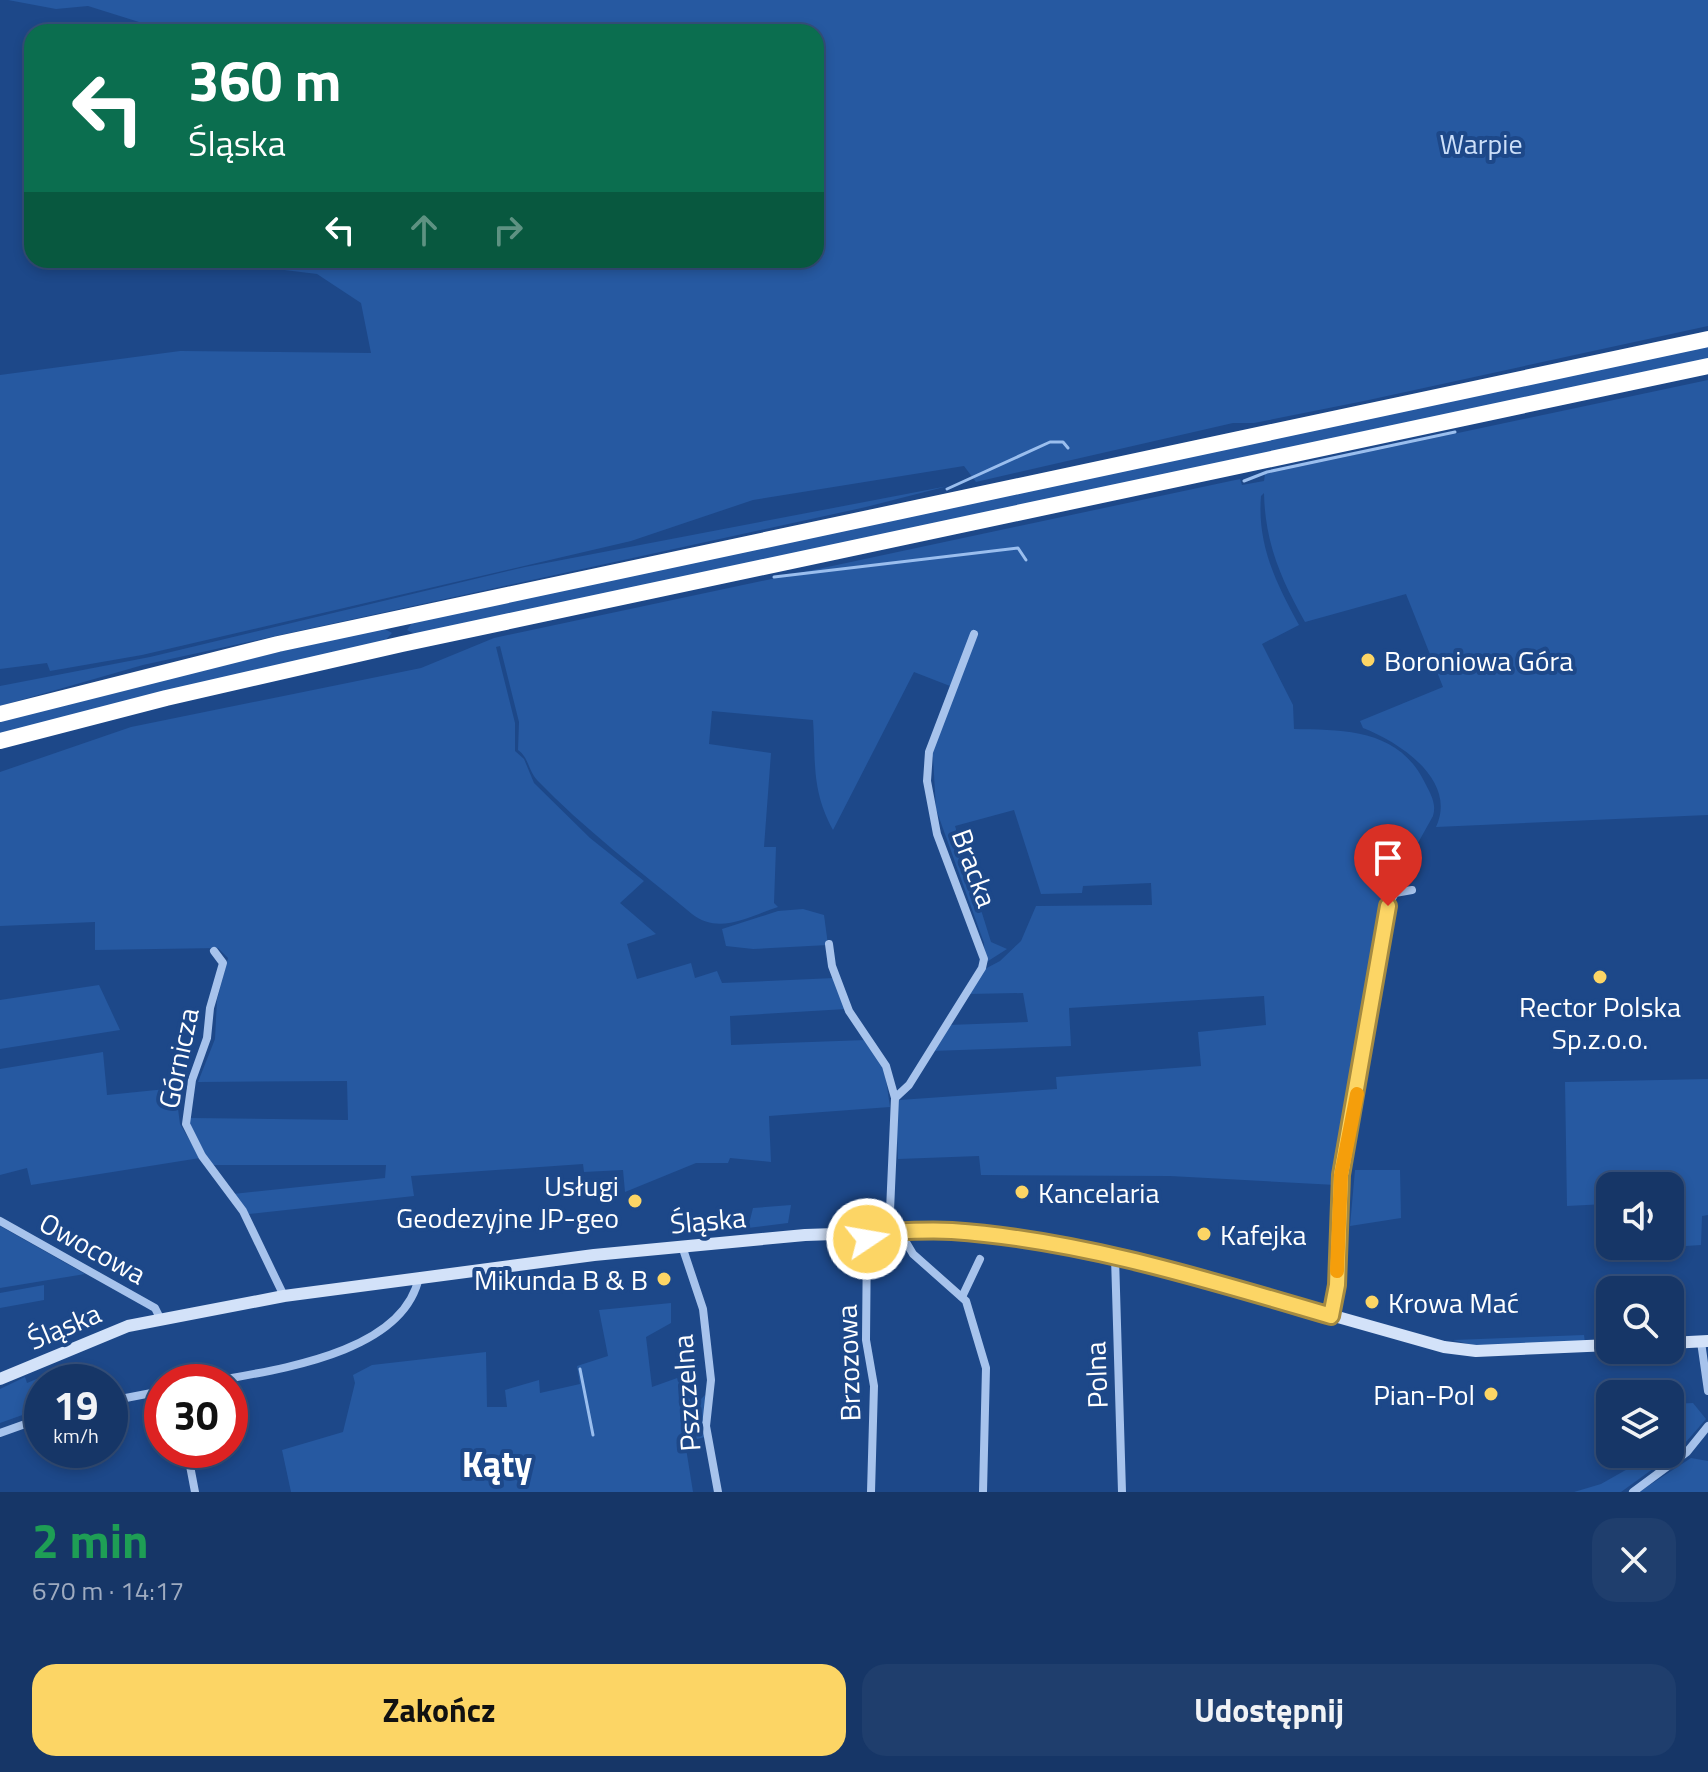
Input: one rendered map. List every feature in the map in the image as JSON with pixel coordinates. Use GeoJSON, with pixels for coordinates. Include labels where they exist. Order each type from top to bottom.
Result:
{"type":"FeatureCollection","features":[{"type":"Feature","properties":{"kind":"highway"},"geometry":{"type":"LineString","coordinates":[[0,714],[278,644],[1708,339]]}},
{"type":"Feature","properties":{"kind":"highway"},"geometry":{"type":"LineString","coordinates":[[0,741],[240,680],[1708,366]]}},
{"type":"Feature","properties":{"kind":"main road","name":"Śląska"},"geometry":{"type":"LineString","coordinates":[[0,1379],[128,1326],[284,1296],[420,1276],[682,1246],[894,1232],[963,1232],[1115,1257],[1465,1350],[1596,1345]]}},
{"type":"Feature","properties":{"kind":"main road"},"geometry":{"type":"LineString","coordinates":[[1684,1342],[1705,1341]]}},
{"type":"Feature","properties":{"kind":"street","name":"Bracka"},"geometry":{"type":"LineString","coordinates":[[895,1098],[909,1085],[982,968],[984,959],[937,834],[927,781],[929,752],[974,634]]}},
{"type":"Feature","properties":{"kind":"street"},"geometry":{"type":"LineString","coordinates":[[1331,1316],[1337,1285],[1341,1175],[1388,906],[1395,893],[1412,890]]}},
{"type":"Feature","properties":{"kind":"street"},"geometry":{"type":"LineString","coordinates":[[829,944],[832,966],[849,1011],[886,1066],[895,1098],[894,1232],[913,1254],[962,1297],[986,1368],[983,1492]]}},
{"type":"Feature","properties":{"kind":"street","name":"Górnicza"},"geometry":{"type":"LineString","coordinates":[[214,951],[223,963],[210,1008],[207,1038],[192,1080],[186,1124],[202,1156],[243,1211],[284,1296]]}},
{"type":"Feature","properties":{"kind":"street","name":"Owocowa"},"geometry":{"type":"LineString","coordinates":[[0,1221],[155,1308],[160,1318]]}},
{"type":"Feature","properties":{"kind":"street","name":"Brzozowa"},"geometry":{"type":"LineString","coordinates":[[867,1233],[866,1340],[873,1372],[871,1492]]}},
{"type":"Feature","properties":{"kind":"street","name":"Pszczelna"},"geometry":{"type":"LineString","coordinates":[[682,1246],[703,1309],[711,1380],[706,1426],[718,1492]]}},
{"type":"Feature","properties":{"kind":"street","name":"Polna"},"geometry":{"type":"LineString","coordinates":[[1115,1257],[1122,1492]]}},
{"type":"Feature","properties":{"kind":"street"},"geometry":{"type":"LineString","coordinates":[[962,1297],[980,1259]]}},
{"type":"Feature","properties":{"kind":"street"},"geometry":{"type":"LineString","coordinates":[[248,1374],[336,1354],[384,1326],[403,1308],[420,1276]]}},
{"type":"Feature","properties":{"kind":"street"},"geometry":{"type":"LineString","coordinates":[[1705,1341],[1708,1391]]}},
{"type":"Feature","properties":{"kind":"street"},"geometry":{"type":"LineString","coordinates":[[0,1433],[24,1424]]}},
{"type":"Feature","properties":{"kind":"street"},"geometry":{"type":"LineString","coordinates":[[1633,1492],[1687,1452],[1708,1426]]}},
{"type":"Feature","properties":{"kind":"street"},"geometry":{"type":"LineString","coordinates":[[190,1468],[195,1492]]}},
{"type":"Feature","properties":{"kind":"green space","name":"Warpie"},"geometry":{"type":"Polygon","coordinates":[[[8,0],[1708,0],[1708,326],[1364,401],[1254,423],[1233,423],[976,482],[964,466],[753,500],[631,541],[142,655],[50,671],[47,663],[0,669],[0,375],[180,351],[371,353],[361,303],[317,274],[268,268],[824,268],[824,24],[145,24],[88,6],[56,9],[8,0]]]}},
{"type":"Feature","properties":{"kind":"green space"},"geometry":{"type":"Polygon","coordinates":[[[1708,346],[1708,360],[417,635],[407,630],[413,621],[1708,346]]]}},
{"type":"Feature","properties":{"kind":"green space"},"geometry":{"type":"Polygon","coordinates":[[[1708,380],[1708,815],[1436,827],[1441,810],[1439,794],[1432,779],[1408,753],[1363,728],[1360,721],[1443,687],[1406,594],[1305,622],[1276,560],[1267,528],[1264,493],[1261,496],[1265,547],[1276,579],[1299,625],[1262,644],[1293,705],[1294,729],[1350,732],[1385,742],[1413,764],[1424,781],[1434,807],[1433,816],[1385,902],[1336,1185],[1170,1176],[981,1175],[979,1156],[898,1159],[896,1110],[899,1100],[1057,1089],[1056,1077],[1201,1066],[1198,1032],[1266,1025],[1264,996],[1069,1008],[1071,1046],[931,1051],[948,1025],[1028,1022],[1023,993],[967,994],[983,970],[1000,961],[1021,941],[1036,906],[1152,905],[1151,883],[1083,886],[1082,893],[1041,894],[1014,810],[955,826],[991,942],[1007,949],[985,963],[984,943],[936,809],[933,757],[926,752],[950,686],[914,672],[833,830],[818,789],[813,720],[712,711],[709,744],[771,753],[764,847],[776,847],[774,903],[778,907],[723,924],[702,920],[692,914],[537,780],[524,757],[518,750],[519,722],[500,646],[496,647],[515,723],[515,751],[524,759],[534,783],[590,838],[644,881],[620,903],[656,934],[627,944],[637,979],[691,963],[695,978],[717,971],[722,983],[834,978],[846,1009],[730,1016],[731,1045],[866,1040],[884,1066],[890,1107],[769,1116],[771,1162],[730,1158],[728,1163],[696,1163],[625,1192],[623,1170],[584,1172],[583,1164],[411,1176],[414,1196],[249,1214],[233,1194],[385,1178],[386,1165],[211,1165],[192,1133],[189,1118],[348,1120],[347,1081],[198,1082],[215,1039],[217,1000],[228,958],[218,948],[95,950],[95,922],[0,926],[0,772],[131,727],[421,668],[494,638],[1240,479],[1242,485],[1264,481],[1265,474],[1708,380]]]}},
{"type":"Feature","properties":{"kind":"green space"},"geometry":{"type":"Polygon","coordinates":[[[948,486],[866,507],[143,665],[0,706],[0,686],[150,657],[525,567],[948,486]]]}},
{"type":"Feature","properties":{"kind":"green space"},"geometry":{"type":"Polygon","coordinates":[[[383,628],[392,633],[384,642],[0,735],[0,721],[140,684],[383,628]]]}},
{"type":"Feature","properties":{"kind":"green space"},"geometry":{"type":"Polygon","coordinates":[[[803,909],[824,915],[828,945],[753,949],[726,946],[722,929],[778,911],[803,909]]]}},
{"type":"Feature","properties":{"kind":"green space"},"geometry":{"type":"Polygon","coordinates":[[[99,985],[120,1030],[0,1049],[0,1000],[99,985]]]}},
{"type":"Feature","properties":{"kind":"green space"},"geometry":{"type":"Polygon","coordinates":[[[103,1052],[107,1095],[186,1087],[177,1101],[180,1124],[200,1158],[31,1185],[27,1168],[0,1175],[0,1069],[103,1052]]]}},
{"type":"Feature","properties":{"kind":"green space"},"geometry":{"type":"Polygon","coordinates":[[[1708,1079],[1708,1215],[1702,1216],[1701,1245],[1684,1246],[1684,1172],[1596,1172],[1596,1205],[1567,1206],[1565,1082],[1708,1079]]]}},
{"type":"Feature","properties":{"kind":"green space"},"geometry":{"type":"Polygon","coordinates":[[[1355,1170],[1400,1170],[1401,1218],[1350,1226],[1355,1170]]]}},
{"type":"Feature","properties":{"kind":"green space"},"geometry":{"type":"Polygon","coordinates":[[[791,1205],[788,1223],[748,1228],[753,1208],[791,1205]]]}},
{"type":"Feature","properties":{"kind":"green space"},"geometry":{"type":"Polygon","coordinates":[[[0,1226],[85,1274],[0,1288],[0,1226]]]}},
{"type":"Feature","properties":{"kind":"green space"},"geometry":{"type":"Polygon","coordinates":[[[44,1285],[44,1300],[0,1308],[0,1293],[44,1285]]]}},
{"type":"Feature","properties":{"kind":"green space"},"geometry":{"type":"Polygon","coordinates":[[[671,1303],[671,1323],[646,1337],[652,1387],[680,1377],[693,1407],[705,1395],[705,1437],[685,1442],[693,1492],[291,1492],[282,1450],[343,1432],[355,1383],[353,1375],[372,1365],[486,1352],[487,1407],[507,1407],[505,1390],[539,1380],[540,1393],[580,1384],[577,1366],[608,1356],[599,1310],[671,1303]]]}},
{"type":"Feature","properties":{"kind":"green space"},"geometry":{"type":"Polygon","coordinates":[[[1584,1335],[1585,1343],[1476,1346],[1453,1340],[1584,1335]]]}},
{"type":"Feature","properties":{"kind":"green space"},"geometry":{"type":"Polygon","coordinates":[[[24,1377],[24,1414],[0,1423],[0,1389],[24,1377]]]}},
{"type":"Feature","properties":{"kind":"green space"},"geometry":{"type":"Polygon","coordinates":[[[1684,1403],[1693,1403],[1706,1419],[1684,1444],[1684,1403]]]}},
{"type":"Feature","properties":{"kind":"green space"},"geometry":{"type":"Polygon","coordinates":[[[1691,1458],[1708,1461],[1708,1492],[1639,1492],[1676,1468],[1684,1468],[1684,1463],[1691,1458]]]}},
{"type":"Feature","properties":{"kind":"green space"},"geometry":{"type":"Polygon","coordinates":[[[1629,1468],[1654,1468],[1621,1492],[1574,1492],[1601,1484],[1629,1468]]]}},
{"type":"Feature","properties":{"kind":"waterway"},"geometry":{"type":"LineString","coordinates":[[1244,481],[1267,472],[1455,432]]}},
{"type":"Feature","properties":{"kind":"waterway"},"geometry":{"type":"LineString","coordinates":[[947,489],[1050,442],[1063,442],[1068,448]]}},
{"type":"Feature","properties":{"kind":"waterway"},"geometry":{"type":"LineString","coordinates":[[774,577],[1018,548],[1026,560]]}},
{"type":"Feature","properties":{"kind":"waterway"},"geometry":{"type":"LineString","coordinates":[[580,1369],[593,1435]]}},
{"type":"Feature","properties":{"kind":"slow traffic"},"geometry":{"type":"LineString","coordinates":[[1337,1271],[1341,1175],[1357,1094]]}},
{"type":"Feature","properties":{"kind":"place","name":"Boroniowa Góra"},"geometry":{"type":"Point","coordinates":[1368,660]}},
{"type":"Feature","properties":{"kind":"place","name":"Rector Polska Sp.z.o.o."},"geometry":{"type":"Point","coordinates":[1600,977]}},
{"type":"Feature","properties":{"kind":"place","name":"Kancelaria"},"geometry":{"type":"Point","coordinates":[1022,1192]}},
{"type":"Feature","properties":{"kind":"place","name":"Usługi Geodezyjne JP-geo"},"geometry":{"type":"Point","coordinates":[635,1201]}},
{"type":"Feature","properties":{"kind":"place","name":"Kafejka"},"geometry":{"type":"Point","coordinates":[1204,1234]}},
{"type":"Feature","properties":{"kind":"place","name":"Mikunda B & B"},"geometry":{"type":"Point","coordinates":[664,1279]}},
{"type":"Feature","properties":{"kind":"place","name":"Krowa Mać"},"geometry":{"type":"Point","coordinates":[1372,1302]}},
{"type":"Feature","properties":{"kind":"place","name":"Pian-Pol"},"geometry":{"type":"Point","coordinates":[1491,1394]}},
{"type":"Feature","properties":{"kind":"district","name":"Kąty"},"geometry":{"type":"Point","coordinates":[497,1463]}},
{"type":"Feature","properties":{"kind":"route"},"geometry":{"type":"LineString","coordinates":[[867,1239],[867,1233],[947,1231],[1012,1239],[1150,1264],[1331,1316],[1337,1285],[1341,1175],[1388,906]]}}]}
